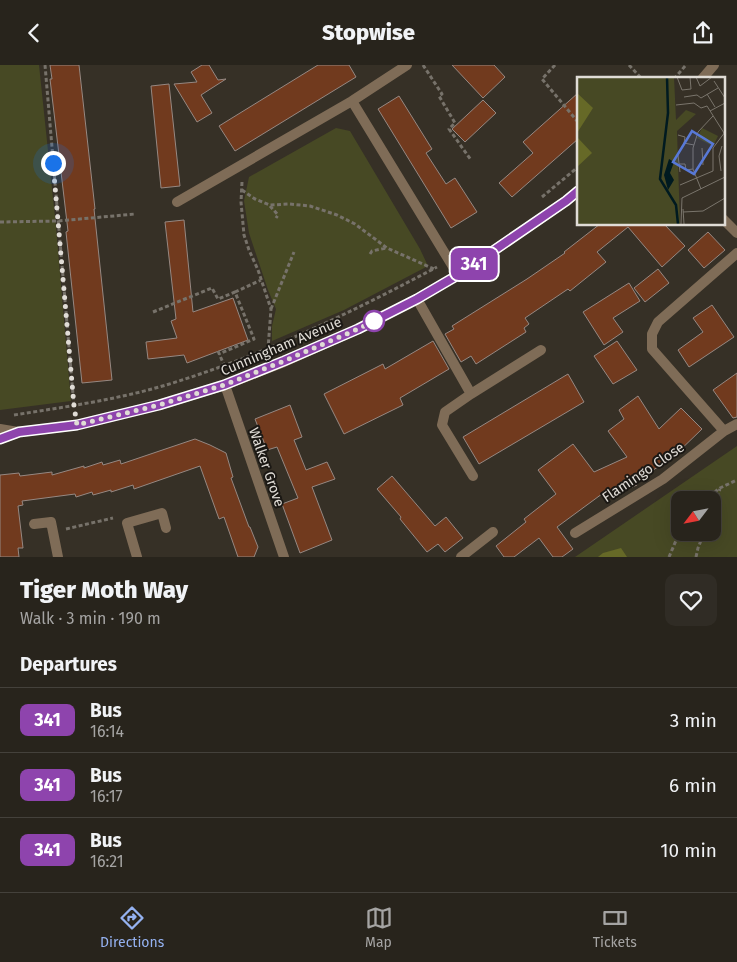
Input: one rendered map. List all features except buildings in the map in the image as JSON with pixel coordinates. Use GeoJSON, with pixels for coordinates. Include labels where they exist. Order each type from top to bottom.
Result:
{"type":"FeatureCollection","features":[{"type":"Feature","properties":{"kind":"street"},"geometry":{"type":"LineString","coordinates":[[177,202],[352,101],[407,65]]}},
{"type":"Feature","properties":{"kind":"street"},"geometry":{"type":"LineString","coordinates":[[704,77],[714,65]]}},
{"type":"Feature","properties":{"kind":"street"},"geometry":{"type":"LineString","coordinates":[[352,101],[458,275]]}},
{"type":"Feature","properties":{"kind":"street","name":"Cunningham Avenue"},"geometry":{"type":"LineString","coordinates":[[0,439],[19,432],[77,425],[159,405],[224,385],[284,361],[358,329],[417,299],[458,275],[577,192]]}},
{"type":"Feature","properties":{"kind":"street"},"geometry":{"type":"LineString","coordinates":[[724,220],[737,233]]}},
{"type":"Feature","properties":{"kind":"street"},"geometry":{"type":"LineString","coordinates":[[724,431],[652,349],[652,333],[658,322],[737,253]]}},
{"type":"Feature","properties":{"kind":"street"},"geometry":{"type":"LineString","coordinates":[[417,299],[471,394]]}},
{"type":"Feature","properties":{"kind":"street"},"geometry":{"type":"LineString","coordinates":[[474,476],[442,425],[445,412],[541,350]]}},
{"type":"Feature","properties":{"kind":"street","name":"Walker Grove"},"geometry":{"type":"LineString","coordinates":[[224,385],[284,557]]}},
{"type":"Feature","properties":{"kind":"street","name":"Flamingo Close"},"geometry":{"type":"LineString","coordinates":[[576,533],[663,479],[737,423]]}},
{"type":"Feature","properties":{"kind":"street","name":"Cunningham Avenue"},"geometry":{"type":"LineString","coordinates":[[0,429],[19,432]]}},
{"type":"Feature","properties":{"kind":"street"},"geometry":{"type":"LineString","coordinates":[[137,557],[127,523],[162,513],[166,528]]}},
{"type":"Feature","properties":{"kind":"street"},"geometry":{"type":"LineString","coordinates":[[34,524],[51,521],[58,557]]}},
{"type":"Feature","properties":{"kind":"street"},"geometry":{"type":"LineString","coordinates":[[461,557],[493,532]]}},
{"type":"Feature","properties":{"kind":"path"},"geometry":{"type":"LineString","coordinates":[[45,65],[77,425]]}},
{"type":"Feature","properties":{"kind":"path"},"geometry":{"type":"LineString","coordinates":[[423,65],[442,94],[439,96],[455,123],[449,129],[471,160]]}},
{"type":"Feature","properties":{"kind":"path"},"geometry":{"type":"LineString","coordinates":[[555,65],[542,79],[577,121]]}},
{"type":"Feature","properties":{"kind":"path"},"geometry":{"type":"LineString","coordinates":[[628,65],[640,77]]}},
{"type":"Feature","properties":{"kind":"path"},"geometry":{"type":"LineString","coordinates":[[676,77],[686,65]]}},
{"type":"Feature","properties":{"kind":"path"},"geometry":{"type":"LineString","coordinates":[[542,197],[577,168]]}},
{"type":"Feature","properties":{"kind":"path"},"geometry":{"type":"LineString","coordinates":[[235,170],[242,182],[241,202],[244,235],[271,309]]}},
{"type":"Feature","properties":{"kind":"path"},"geometry":{"type":"LineString","coordinates":[[242,190],[255,199],[270,205],[310,206],[337,215],[355,223],[387,248],[434,269]]}},
{"type":"Feature","properties":{"kind":"path"},"geometry":{"type":"LineString","coordinates":[[270,205],[278,215],[276,219]]}},
{"type":"Feature","properties":{"kind":"path"},"geometry":{"type":"LineString","coordinates":[[0,222],[58,221],[135,214]]}},
{"type":"Feature","properties":{"kind":"path"},"geometry":{"type":"LineString","coordinates":[[370,254],[372,251],[387,248]]}},
{"type":"Feature","properties":{"kind":"path"},"geometry":{"type":"LineString","coordinates":[[268,349],[271,309],[294,252]]}},
{"type":"Feature","properties":{"kind":"path"},"geometry":{"type":"LineString","coordinates":[[13,415],[108,400],[184,380],[268,349],[357,309],[450,260]]}},
{"type":"Feature","properties":{"kind":"path"},"geometry":{"type":"LineString","coordinates":[[154,312],[212,288],[218,299],[261,280]]}},
{"type":"Feature","properties":{"kind":"path"},"geometry":{"type":"LineString","coordinates":[[224,365],[218,352],[254,339],[235,292]]}},
{"type":"Feature","properties":{"kind":"path"},"geometry":{"type":"LineString","coordinates":[[716,491],[737,480]]}},
{"type":"Feature","properties":{"kind":"path"},"geometry":{"type":"LineString","coordinates":[[54,531],[117,518],[127,523]]}},
{"type":"Feature","properties":{"kind":"path"},"geometry":{"type":"LineString","coordinates":[[669,557],[676,541]]}},
{"type":"Feature","properties":{"kind":"path"},"geometry":{"type":"LineString","coordinates":[[696,557],[701,541]]}},
{"type":"Feature","properties":{"kind":"green space"},"geometry":{"type":"Polygon","coordinates":[[[0,65],[39,65],[56,227],[71,401],[0,410],[0,65]]]}},
{"type":"Feature","properties":{"kind":"green space"},"geometry":{"type":"Polygon","coordinates":[[[336,128],[350,131],[420,249],[428,266],[344,310],[272,341],[272,326],[276,309],[249,233],[244,201],[249,177],[336,128]]]}},
{"type":"Feature","properties":{"kind":"green space"},"geometry":{"type":"Polygon","coordinates":[[[737,446],[737,557],[575,557],[671,491],[671,541],[721,541],[721,491],[671,491],[737,446]]]}},
{"type":"Feature","properties":{"kind":"shaded area"},"geometry":{"type":"Polygon","coordinates":[[[621,548],[627,557],[598,557],[603,553],[621,548]]]}},
{"type":"Feature","properties":{"kind":"bus line","name":"341"},"geometry":{"type":"LineString","coordinates":[[0,439],[19,432],[77,425],[159,405],[224,385],[284,361],[358,329],[417,299],[458,275],[577,192]]}},
{"type":"Feature","properties":{"kind":"route"},"geometry":{"type":"LineString","coordinates":[[53,163],[77,425],[159,405],[224,385],[374,321]]}}]}
